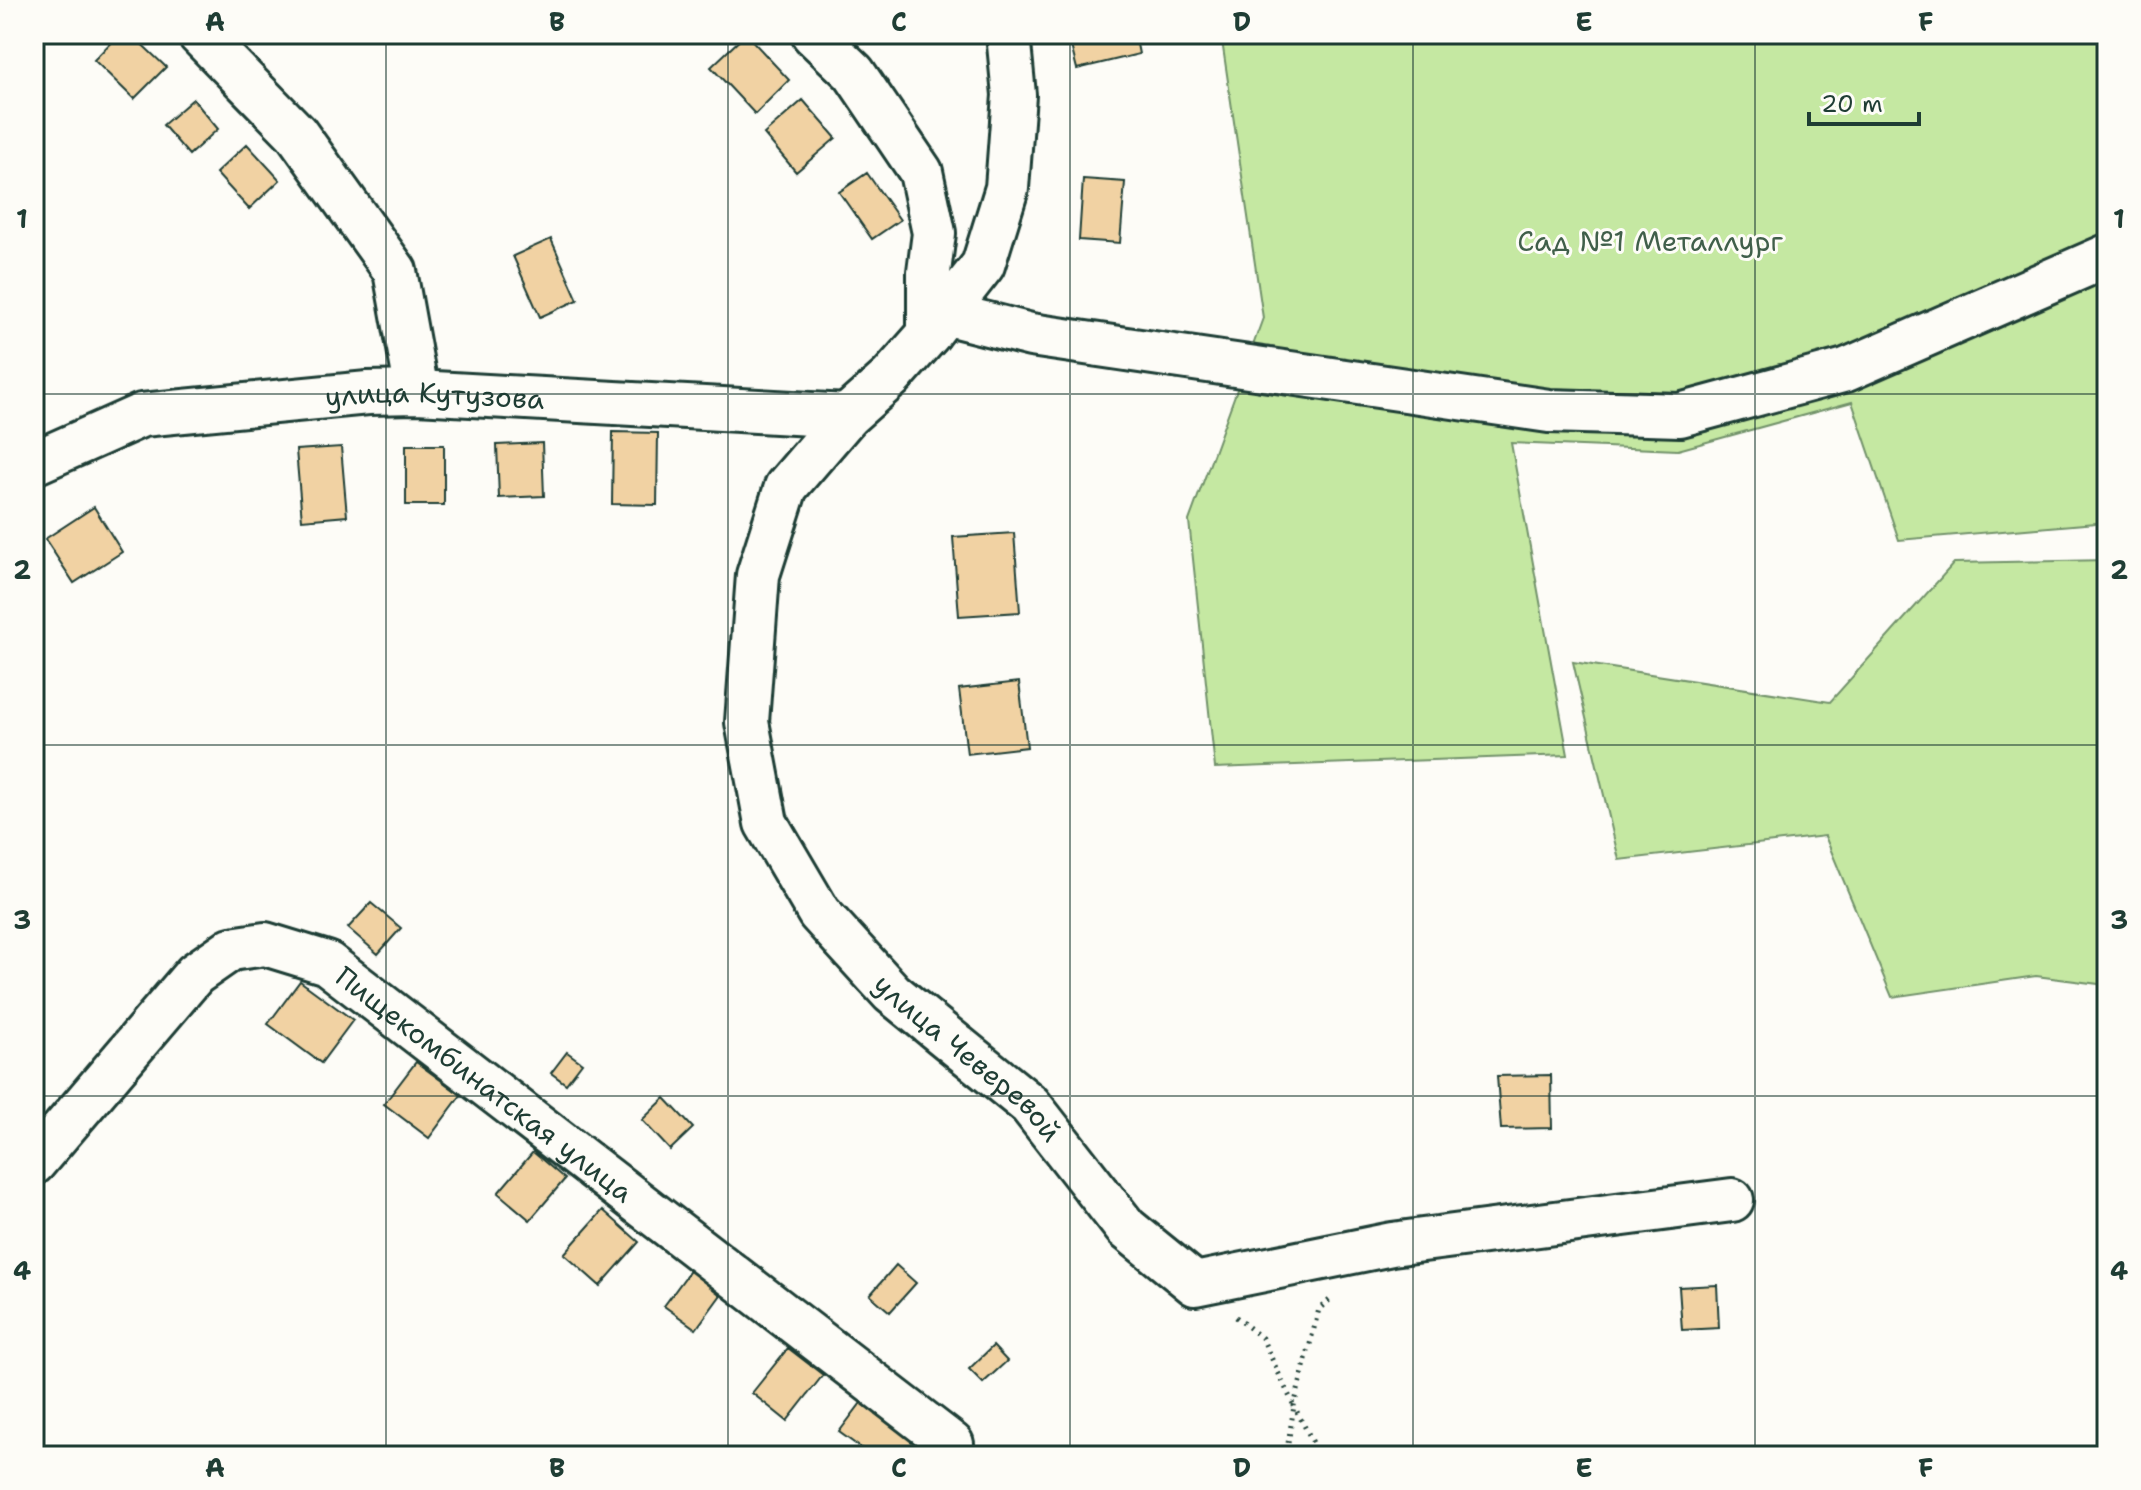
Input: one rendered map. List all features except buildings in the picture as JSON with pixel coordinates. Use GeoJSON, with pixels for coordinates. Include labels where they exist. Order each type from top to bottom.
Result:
{"type":"FeatureCollection","features":[{"type":"Feature","properties":{"kind":"street"},"geometry":{"type":"LineString","coordinates":[[199,34],[296,133],[395,271],[417,392]]}},
{"type":"Feature","properties":{"kind":"street"},"geometry":{"type":"LineString","coordinates":[[813,34],[854,73],[921,172],[934,233],[929,272],[937,324],[1549,411],[1680,415],[1846,370],[2107,256]]}},
{"type":"Feature","properties":{"kind":"street","name":"улица Чеверевой"},"geometry":{"type":"LineString","coordinates":[[1008,34],[1014,95],[1007,188],[983,265],[891,377],[847,416],[786,487],[758,575],[747,722],[766,823],[819,913],[892,993],[1030,1105],[1126,1228],[1195,1284]]}},
{"type":"Feature","properties":{"kind":"street","name":"улица Кутузова"},"geometry":{"type":"LineString","coordinates":[[34,463],[142,415],[368,393],[417,392],[847,416]]}},
{"type":"Feature","properties":{"kind":"street","name":"Пищекомбинатская улица"},"geometry":{"type":"LineString","coordinates":[[34,1163],[195,974],[231,949],[265,944],[327,963],[952,1444]]}},
{"type":"Feature","properties":{"kind":"street"},"geometry":{"type":"LineString","coordinates":[[1195,1284],[1392,1244],[1732,1200]]}},
{"type":"Feature","properties":{"kind":"path"},"geometry":{"type":"LineString","coordinates":[[1195,1284],[1262,1338],[1320,1456]]}},
{"type":"Feature","properties":{"kind":"path"},"geometry":{"type":"LineString","coordinates":[[1286,1456],[1294,1406],[1319,1309],[1340,1290]]}},
{"type":"Feature","properties":{"kind":"green space","name":"Сад №1 Металлург"},"geometry":{"type":"Polygon","coordinates":[[[1221,34],[2107,34],[2107,522],[1899,540],[1852,402],[1678,450],[1511,443],[1568,755],[1215,768],[1189,521],[1263,318],[1221,34]]]}},
{"type":"Feature","properties":{"kind":"green space"},"geometry":{"type":"Polygon","coordinates":[[[2107,560],[2107,985],[2036,976],[1892,997],[1825,836],[1619,860],[1573,662],[1830,702],[1954,563],[2107,560]]]}}]}
